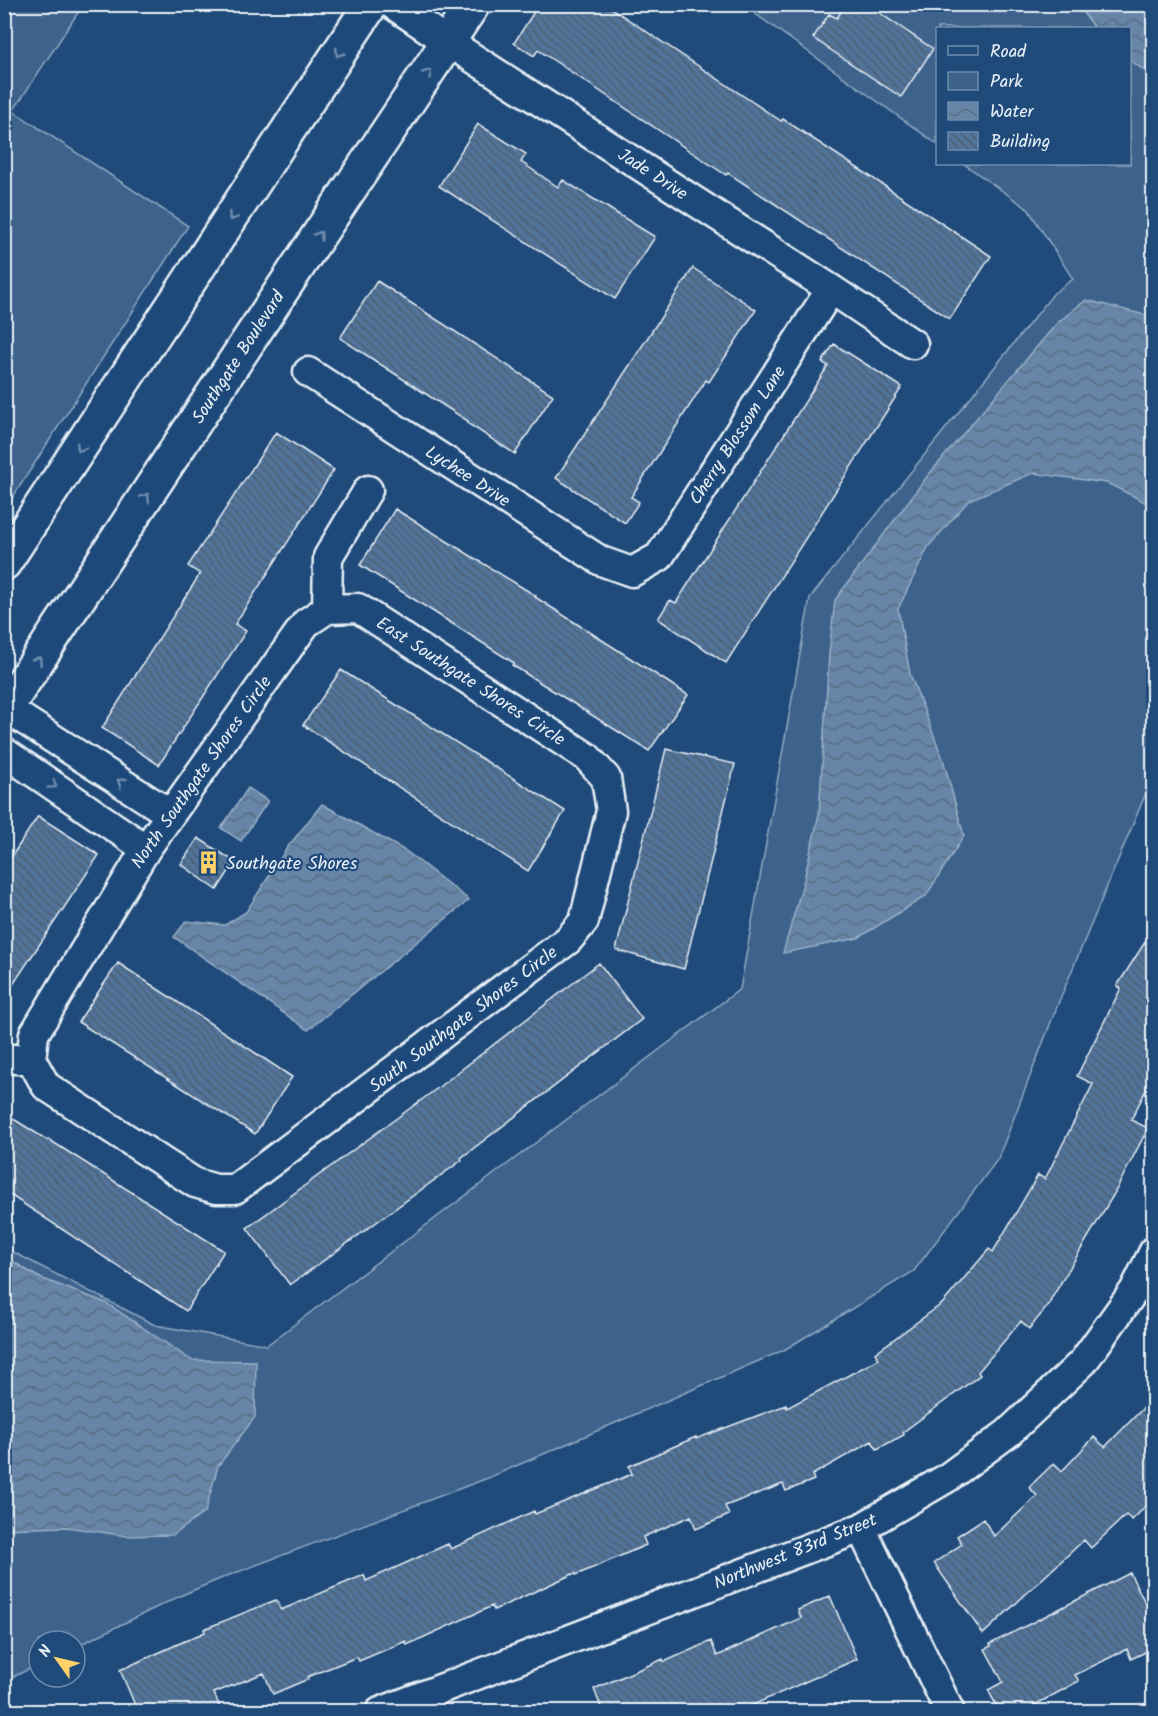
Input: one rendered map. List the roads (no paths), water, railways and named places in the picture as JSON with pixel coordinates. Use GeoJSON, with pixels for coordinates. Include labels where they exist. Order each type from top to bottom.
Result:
{"type":"FeatureCollection","features":[{"type":"Feature","properties":{"kind":"main road"},"geometry":{"type":"LineString","coordinates":[[4,563],[371,4]]}},
{"type":"Feature","properties":{"kind":"main road","name":"Southgate Boulevard"},"geometry":{"type":"LineString","coordinates":[[5,709],[473,4]]}},
{"type":"Feature","properties":{"kind":"street","name":"Jade Drive"},"geometry":{"type":"LineString","coordinates":[[392,4],[913,344]]}},
{"type":"Feature","properties":{"kind":"street","name":"Cherry Blossom Lane"},"geometry":{"type":"LineString","coordinates":[[632,572],[658,557],[831,289]]}},
{"type":"Feature","properties":{"kind":"street","name":"Lychee Drive"},"geometry":{"type":"LineString","coordinates":[[308,372],[601,561],[632,572]]}},
{"type":"Feature","properties":{"kind":"street"},"geometry":{"type":"LineString","coordinates":[[327,609],[328,557],[368,490]]}},
{"type":"Feature","properties":{"kind":"street","name":"East Southgate Shores Circle"},"geometry":{"type":"LineString","coordinates":[[327,609],[358,608],[587,757],[606,778]]}},
{"type":"Feature","properties":{"kind":"street","name":"North Southgate Shores Circle"},"geometry":{"type":"LineString","coordinates":[[18,1059],[146,849],[170,814],[306,623],[327,609]]}},
{"type":"Feature","properties":{"kind":"street"},"geometry":{"type":"LineString","coordinates":[[5,709],[170,814]]}},
{"type":"Feature","properties":{"kind":"street"},"geometry":{"type":"LineString","coordinates":[[4,752],[146,849]]}},
{"type":"Feature","properties":{"kind":"street","name":"South Southgate Shores Circle"},"geometry":{"type":"LineString","coordinates":[[18,1059],[46,1086],[195,1183],[216,1189],[235,1189],[568,940],[584,921],[611,811],[606,778]]}},
{"type":"Feature","properties":{"kind":"street","name":"Northwest 83rd Street"},"geometry":{"type":"LineString","coordinates":[[380,1712],[861,1528],[947,1478],[999,1440],[1083,1362],[1134,1291],[1154,1251]]}},
{"type":"Feature","properties":{"kind":"street"},"geometry":{"type":"LineString","coordinates":[[861,1528],[950,1712]]}},
{"type":"Feature","properties":{"kind":"water"},"geometry":{"type":"Polygon","coordinates":[[[1078,5],[1153,5],[1153,77],[1131,61],[1131,27],[1093,27],[1078,5]]]}},
{"type":"Feature","properties":{"kind":"water"},"geometry":{"type":"Polygon","coordinates":[[[1086,300],[1153,317],[1153,506],[1107,483],[1033,473],[969,500],[928,547],[898,609],[910,674],[943,759],[964,836],[926,896],[858,938],[783,953],[804,880],[819,814],[829,654],[835,600],[925,479],[1057,323],[1086,300]]]}},
{"type":"Feature","properties":{"kind":"water"},"geometry":{"type":"Polygon","coordinates":[[[248,788],[268,801],[241,841],[221,828],[248,788]]]}},
{"type":"Feature","properties":{"kind":"water"},"geometry":{"type":"Polygon","coordinates":[[[322,804],[407,852],[469,900],[308,1030],[174,937],[186,921],[225,925],[246,912],[287,848],[322,804]]]}},
{"type":"Feature","properties":{"kind":"water"},"geometry":{"type":"Polygon","coordinates":[[[4,1256],[38,1277],[106,1303],[191,1360],[256,1361],[255,1417],[218,1466],[205,1512],[173,1535],[127,1536],[67,1527],[5,1529],[4,1301],[6,1294],[4,1256]]]}},
{"type":"Feature","properties":{"kind":"place","name":"Southgate Shores"},"geometry":{"type":"Point","coordinates":[208,863]}}]}
